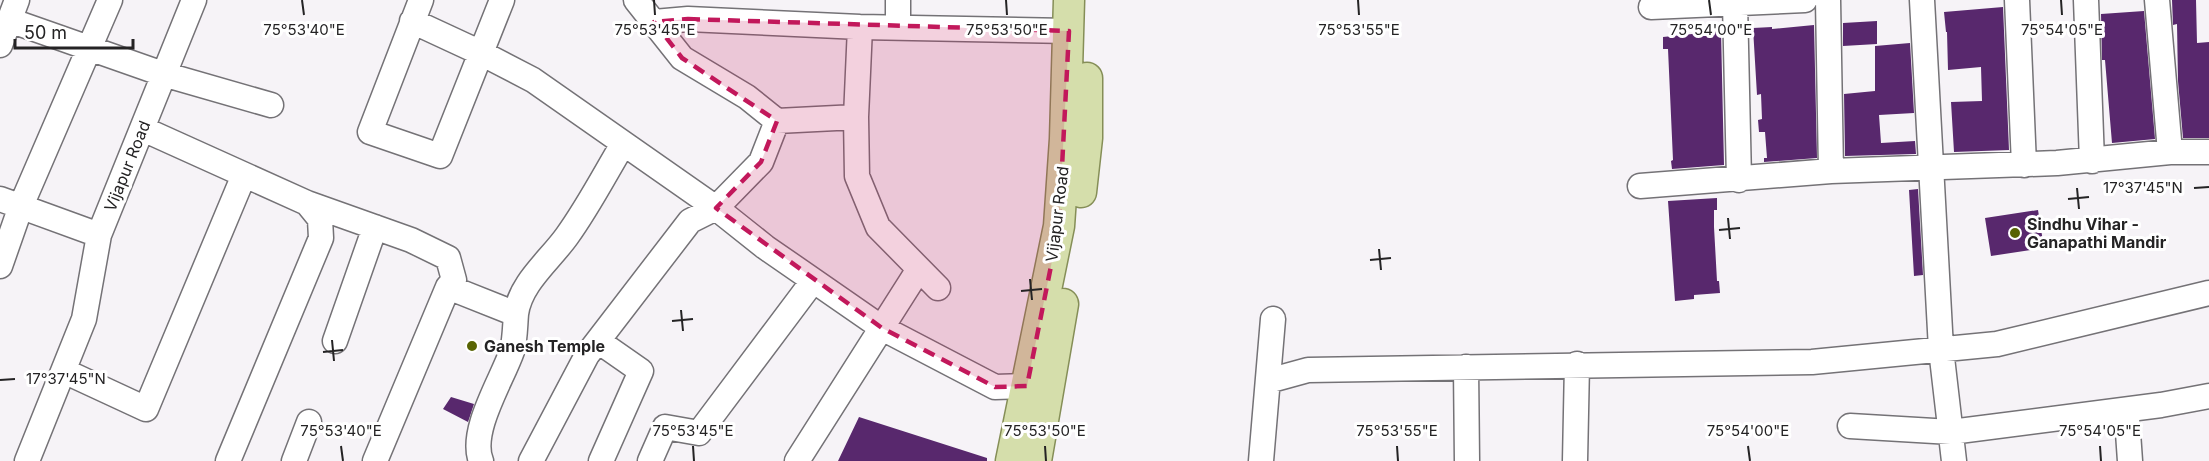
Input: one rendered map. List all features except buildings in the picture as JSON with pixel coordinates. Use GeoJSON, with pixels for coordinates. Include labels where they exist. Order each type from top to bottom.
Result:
{"type":"FeatureCollection","features":[{"type":"Feature","properties":{"kind":"main road","name":"Vijapur Road"},"geometry":{"type":"LineString","coordinates":[[1011,461],[1059,226],[1065,139],[1069,0]]}},
{"type":"Feature","properties":{"kind":"main road","name":"Vijapur Road"},"geometry":{"type":"LineString","coordinates":[[1036,461],[1076,230],[1087,138],[1087,0]]}},
{"type":"Feature","properties":{"kind":"street"},"geometry":{"type":"LineString","coordinates":[[0,266],[10,202],[89,48],[110,0]]}},
{"type":"Feature","properties":{"kind":"street","name":"Vijapur Road"},"geometry":{"type":"LineString","coordinates":[[27,461],[84,319],[99,235],[194,0]]}},
{"type":"Feature","properties":{"kind":"street"},"geometry":{"type":"LineString","coordinates":[[502,0],[481,53],[440,156],[370,132],[417,6],[481,53],[533,80],[882,328],[995,387],[1027,386]]}},
{"type":"Feature","properties":{"kind":"street"},"geometry":{"type":"LineString","coordinates":[[636,0],[682,58],[747,97],[777,121],[856,117]]}},
{"type":"Feature","properties":{"kind":"street"},"geometry":{"type":"LineString","coordinates":[[898,0],[898,27]]}},
{"type":"Feature","properties":{"kind":"street"},"geometry":{"type":"LineString","coordinates":[[1651,6],[1805,0]]}},
{"type":"Feature","properties":{"kind":"street"},"geometry":{"type":"LineString","coordinates":[[1828,0],[1831,171]]}},
{"type":"Feature","properties":{"kind":"street"},"geometry":{"type":"LineString","coordinates":[[1922,0],[1941,349],[1954,461]]}},
{"type":"Feature","properties":{"kind":"street"},"geometry":{"type":"LineString","coordinates":[[2017,0],[2024,165]]}},
{"type":"Feature","properties":{"kind":"street"},"geometry":{"type":"LineString","coordinates":[[2086,0],[2092,161]]}},
{"type":"Feature","properties":{"kind":"street"},"geometry":{"type":"LineString","coordinates":[[2157,0],[2170,152]]}},
{"type":"Feature","properties":{"kind":"street"},"geometry":{"type":"LineString","coordinates":[[1739,180],[1746,2]]}},
{"type":"Feature","properties":{"kind":"street"},"geometry":{"type":"LineString","coordinates":[[0,45],[13,10],[89,48],[163,74],[271,105]]}},
{"type":"Feature","properties":{"kind":"street"},"geometry":{"type":"LineString","coordinates":[[654,22],[688,10],[860,27],[1069,31]]}},
{"type":"Feature","properties":{"kind":"street"},"geometry":{"type":"LineString","coordinates":[[860,27],[856,176],[878,227],[938,288]]}},
{"type":"Feature","properties":{"kind":"street"},"geometry":{"type":"LineString","coordinates":[[531,461],[587,355],[690,221],[716,208],[760,162],[777,121]]}},
{"type":"Feature","properties":{"kind":"street"},"geometry":{"type":"LineString","coordinates":[[142,129],[307,203],[411,240],[448,258],[454,280],[448,287],[375,461]]}},
{"type":"Feature","properties":{"kind":"street"},"geometry":{"type":"LineString","coordinates":[[481,461],[477,452],[480,432],[513,349],[517,305],[524,291],[567,235],[624,144]]}},
{"type":"Feature","properties":{"kind":"street"},"geometry":{"type":"LineString","coordinates":[[1640,186],[1831,171],[2024,165],[2092,161],[2170,152],[2209,152]]}},
{"type":"Feature","properties":{"kind":"street"},"geometry":{"type":"LineString","coordinates":[[64,371],[146,409],[244,175]]}},
{"type":"Feature","properties":{"kind":"street"},"geometry":{"type":"LineString","coordinates":[[10,202],[99,235]]}},
{"type":"Feature","properties":{"kind":"street"},"geometry":{"type":"LineString","coordinates":[[228,461],[321,238],[320,219],[307,203]]}},
{"type":"Feature","properties":{"kind":"street"},"geometry":{"type":"LineString","coordinates":[[335,341],[375,227]]}},
{"type":"Feature","properties":{"kind":"street"},"geometry":{"type":"LineString","coordinates":[[797,461],[919,269]]}},
{"type":"Feature","properties":{"kind":"street"},"geometry":{"type":"LineString","coordinates":[[650,461],[665,427],[699,433],[813,280]]}},
{"type":"Feature","properties":{"kind":"street"},"geometry":{"type":"LineString","coordinates":[[448,287],[516,314]]}},
{"type":"Feature","properties":{"kind":"street"},"geometry":{"type":"LineString","coordinates":[[1268,381],[1308,370],[1812,362],[1997,344],[2209,293]]}},
{"type":"Feature","properties":{"kind":"street"},"geometry":{"type":"LineString","coordinates":[[1261,461],[1273,319]]}},
{"type":"Feature","properties":{"kind":"street"},"geometry":{"type":"LineString","coordinates":[[598,341],[641,371],[602,461]]}},
{"type":"Feature","properties":{"kind":"street"},"geometry":{"type":"LineString","coordinates":[[1575,461],[1577,365]]}},
{"type":"Feature","properties":{"kind":"street"},"geometry":{"type":"LineString","coordinates":[[1466,367],[1467,461]]}},
{"type":"Feature","properties":{"kind":"street"},"geometry":{"type":"LineString","coordinates":[[1850,426],[1951,432],[2161,405],[2209,396]]}},
{"type":"Feature","properties":{"kind":"street"},"geometry":{"type":"LineString","coordinates":[[2127,418],[2130,461]]}},
{"type":"Feature","properties":{"kind":"street"},"geometry":{"type":"LineString","coordinates":[[294,461],[309,422]]}},
{"type":"Feature","properties":{"kind":"highlighted area"},"geometry":{"type":"Polygon","coordinates":[[[688,19],[1069,31],[1059,226],[1027,386],[995,387],[882,328],[716,208],[761,162],[777,121],[682,58],[654,22],[688,19]]]}},
{"type":"Feature","properties":{"kind":"place","name":"Sindhu Vihar - Ganapathi Mandir"},"geometry":{"type":"Point","coordinates":[2015,233]}},
{"type":"Feature","properties":{"kind":"place","name":"Ganesh Temple"},"geometry":{"type":"Point","coordinates":[472,346]}}]}
